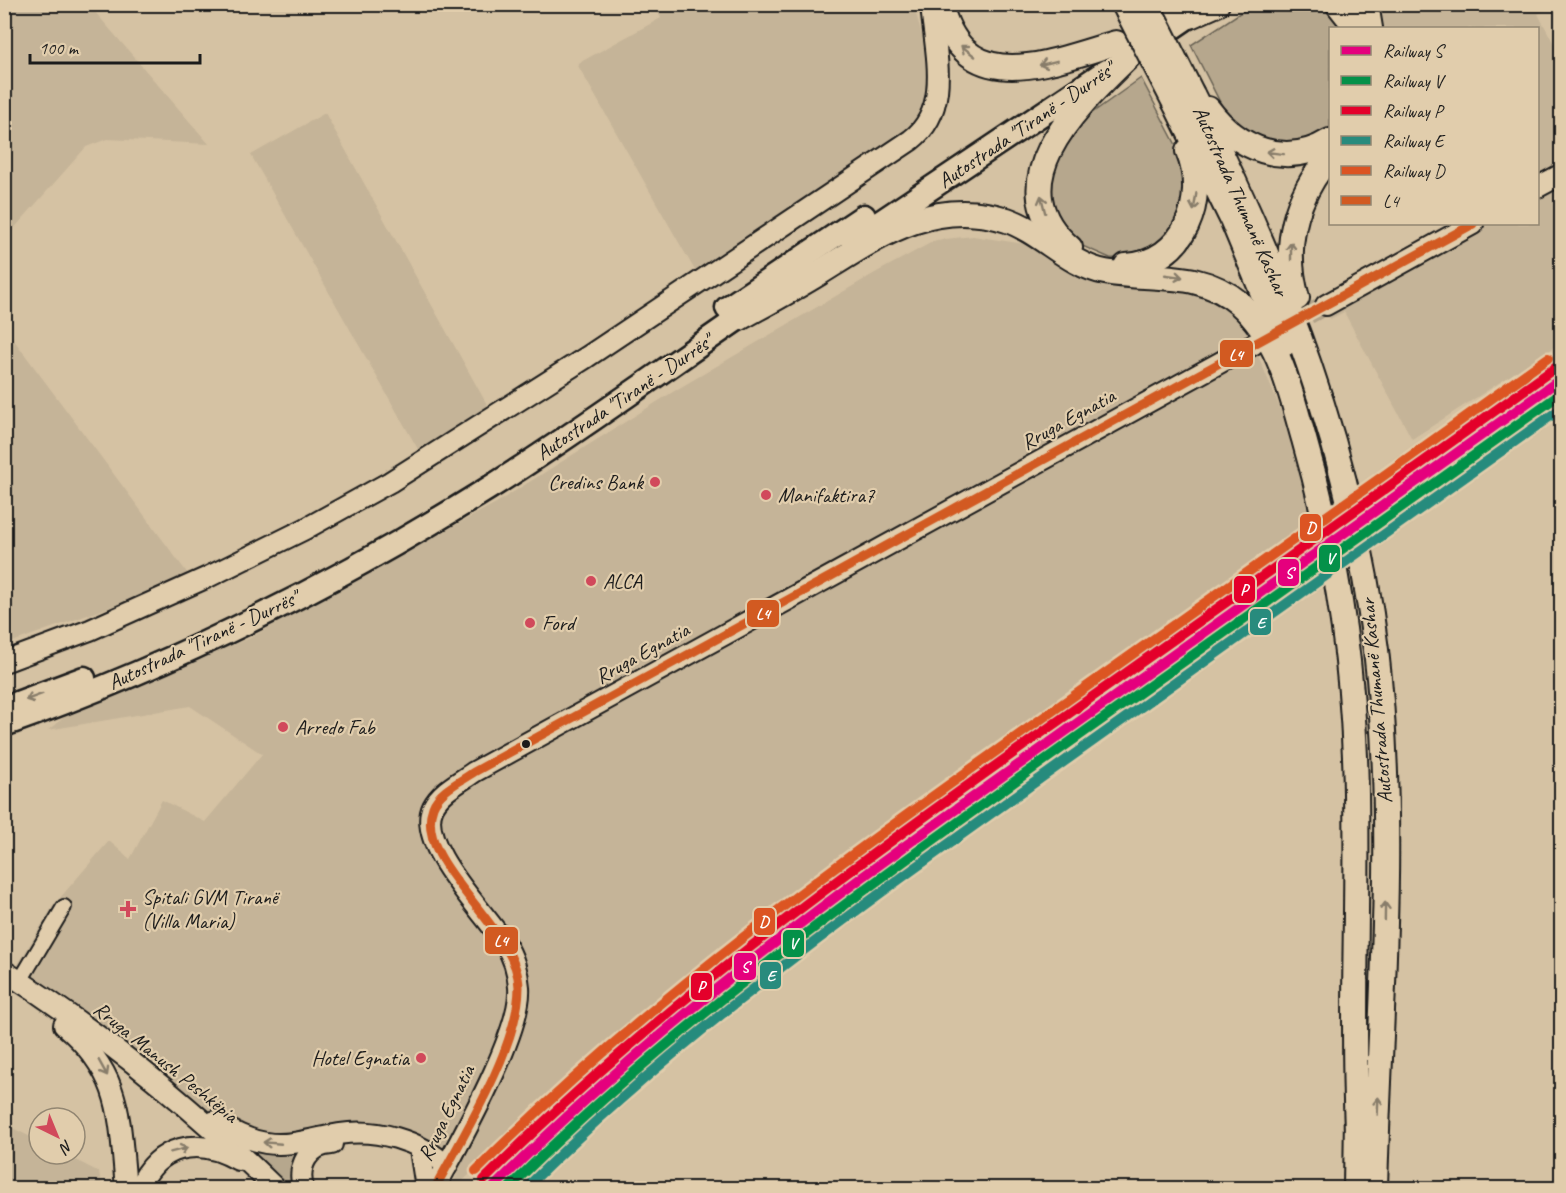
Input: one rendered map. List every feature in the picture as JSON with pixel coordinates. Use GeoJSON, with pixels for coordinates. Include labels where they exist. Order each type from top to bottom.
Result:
{"type":"FeatureCollection","features":[{"type":"Feature","properties":{"kind":"highway"},"geometry":{"type":"LineString","coordinates":[[940,4],[946,24],[957,42],[970,54],[992,66],[1020,69],[1036,66],[1144,34]]}},
{"type":"Feature","properties":{"kind":"highway"},"geometry":{"type":"LineString","coordinates":[[1120,4],[1144,34]]}},
{"type":"Feature","properties":{"kind":"highway"},"geometry":{"type":"LineString","coordinates":[[1124,4],[1144,34]]}},
{"type":"Feature","properties":{"kind":"highway"},"geometry":{"type":"LineString","coordinates":[[1190,8],[1216,4]]}},
{"type":"Feature","properties":{"kind":"highway"},"geometry":{"type":"LineString","coordinates":[[1338,4],[1356,27]]}},
{"type":"Feature","properties":{"kind":"highway"},"geometry":{"type":"LineString","coordinates":[[1366,4],[1370,27]]}},
{"type":"Feature","properties":{"kind":"highway","name":"Autostrada \"Tiranë - Durrës\""},"geometry":{"type":"LineString","coordinates":[[4,708],[123,662],[241,609],[405,521],[552,430],[1144,34],[1190,8]]}},
{"type":"Feature","properties":{"kind":"highway"},"geometry":{"type":"LineString","coordinates":[[1144,34],[1062,126],[1043,167],[1041,192],[1048,220],[1059,238],[1078,255],[1104,266],[1144,263],[1172,247],[1187,227],[1195,203],[1196,177],[1183,99]]}},
{"type":"Feature","properties":{"kind":"highway","name":"Autostrada \"Tiranë - Durrës\""},"geometry":{"type":"LineString","coordinates":[[4,725],[108,685],[249,622],[412,534],[560,442],[1144,34]]}},
{"type":"Feature","properties":{"kind":"highway","name":"Autostrada Thumanë Kashar"},"geometry":{"type":"LineString","coordinates":[[1144,34],[1183,99],[1284,344],[1323,470],[1345,525],[1352,562],[1376,654],[1382,740],[1385,883],[1375,1188]]}},
{"type":"Feature","properties":{"kind":"highway"},"geometry":{"type":"LineString","coordinates":[[1183,99],[1249,146],[1262,152],[1288,155],[1302,153],[1329,141]]}},
{"type":"Feature","properties":{"kind":"highway"},"geometry":{"type":"LineString","coordinates":[[1329,157],[1316,173],[1300,201],[1292,230],[1291,263],[1296,295],[1331,396],[1345,525]]}},
{"type":"Feature","properties":{"kind":"highway"},"geometry":{"type":"LineString","coordinates":[[740,318],[792,290],[889,230],[908,222],[942,215],[979,214],[1008,220],[1032,232],[1078,262],[1104,272],[1170,275],[1195,280],[1221,291],[1239,303],[1269,339],[1296,412],[1345,525]]}},
{"type":"Feature","properties":{"kind":"highway","name":"Autostrada Thumanë Kashar"},"geometry":{"type":"LineString","coordinates":[[1352,562],[1366,794],[1365,956],[1356,1188]]}},
{"type":"Feature","properties":{"kind":"main road"},"geometry":{"type":"LineString","coordinates":[[4,662],[90,630],[208,577],[305,529],[390,482],[568,370],[911,140],[927,122],[939,79],[931,4]]}},
{"type":"Feature","properties":{"kind":"main road"},"geometry":{"type":"LineString","coordinates":[[1539,186],[1562,174]]}},
{"type":"Feature","properties":{"kind":"main road"},"geometry":{"type":"LineString","coordinates":[[1326,305],[1471,225]]}},
{"type":"Feature","properties":{"kind":"main road","name":"Rruga Egnatia"},"geometry":{"type":"LineString","coordinates":[[435,1188],[508,1041],[520,989],[507,946],[447,865],[433,840],[430,823],[432,808],[444,792],[474,772],[1254,344]]}},
{"type":"Feature","properties":{"kind":"main road"},"geometry":{"type":"LineString","coordinates":[[12,976],[34,1000],[85,1043],[103,1067],[115,1094],[126,1188]]}},
{"type":"Feature","properties":{"kind":"main road","name":"Rruga Manush Peshkëpia"},"geometry":{"type":"LineString","coordinates":[[12,976],[76,1019],[189,1107],[275,1188]]}},
{"type":"Feature","properties":{"kind":"main road"},"geometry":{"type":"LineString","coordinates":[[189,1107],[237,1134],[266,1143],[294,1143],[345,1134],[392,1137],[447,1166]]}},
{"type":"Feature","properties":{"kind":"main road"},"geometry":{"type":"LineString","coordinates":[[303,1188],[300,1172],[307,1156],[327,1144],[389,1143],[417,1150],[440,1149],[457,1145]]}},
{"type":"Feature","properties":{"kind":"main road"},"geometry":{"type":"LineString","coordinates":[[139,1188],[146,1172],[157,1161],[172,1150],[193,1146],[209,1148],[230,1155],[258,1172]]}},
{"type":"Feature","properties":{"kind":"main road"},"geometry":{"type":"LineString","coordinates":[[417,1150],[426,1188]]}},
{"type":"Feature","properties":{"kind":"street"},"geometry":{"type":"LineString","coordinates":[[12,976],[64,908]]}},
{"type":"Feature","properties":{"kind":"shaded area"},"geometry":{"type":"Polygon","coordinates":[[[5,4],[89,5],[209,144],[107,139],[86,147],[10,233],[5,244],[5,4]]]}},
{"type":"Feature","properties":{"kind":"shaded area"},"geometry":{"type":"Polygon","coordinates":[[[913,4],[930,62],[928,95],[911,128],[697,274],[577,64],[661,18],[654,5],[913,4]]]}},
{"type":"Feature","properties":{"kind":"shaded area"},"geometry":{"type":"Polygon","coordinates":[[[1321,4],[1346,27],[1329,27],[1329,131],[1301,145],[1266,142],[1234,121],[1222,106],[1191,45],[1252,5],[1321,4]]]}},
{"type":"Feature","properties":{"kind":"shaded area"},"geometry":{"type":"Polygon","coordinates":[[[1378,5],[1556,5],[1538,14],[1561,57],[1561,343],[1412,439],[1344,312],[1330,319],[1326,305],[1471,225],[1539,225],[1539,27],[1381,27],[1378,5]]]}},
{"type":"Feature","properties":{"kind":"shaded area"},"geometry":{"type":"Polygon","coordinates":[[[1141,78],[1176,145],[1188,182],[1172,236],[1128,259],[1110,258],[1080,245],[1052,207],[1051,166],[1078,123],[1141,78]]]}},
{"type":"Feature","properties":{"kind":"shaded area"},"geometry":{"type":"Polygon","coordinates":[[[325,113],[490,410],[419,451],[251,155],[325,113]]]}},
{"type":"Feature","properties":{"kind":"shaded area"},"geometry":{"type":"Polygon","coordinates":[[[973,236],[1039,246],[1196,292],[1221,304],[1239,317],[1250,336],[1292,437],[1313,521],[1156,636],[1016,733],[725,946],[599,1053],[455,1188],[451,1188],[468,1149],[457,1145],[440,1149],[337,1135],[237,1134],[11,976],[53,906],[109,841],[130,859],[162,800],[205,822],[262,754],[190,706],[48,730],[76,708],[250,638],[496,503],[676,390],[875,273],[936,240],[973,236]]]}},
{"type":"Feature","properties":{"kind":"shaded area"},"geometry":{"type":"Polygon","coordinates":[[[5,328],[191,578],[4,645],[5,328]]]}},
{"type":"Feature","properties":{"kind":"shaded area"},"geometry":{"type":"Polygon","coordinates":[[[4,1124],[27,1135],[27,1166],[87,1166],[99,1172],[102,1188],[5,1188],[4,1124]]]}},
{"type":"Feature","properties":{"kind":"shaded area"},"geometry":{"type":"Polygon","coordinates":[[[244,1143],[301,1149],[296,1188],[288,1188],[244,1143]]]}},
{"type":"Feature","properties":{"kind":"tunnel"},"geometry":{"type":"LineString","coordinates":[[1282,328],[1326,305]]}},
{"type":"Feature","properties":{"kind":"rail line","name":"D"},"geometry":{"type":"LineString","coordinates":[[476,1171],[607,1049],[743,937],[884,831],[1548,358]]}},
{"type":"Feature","properties":{"kind":"rail line","name":"P"},"geometry":{"type":"LineString","coordinates":[[484,1180],[615,1058],[751,946],[892,840],[1555,368]]}},
{"type":"Feature","properties":{"kind":"rail line","name":"S"},"geometry":{"type":"LineString","coordinates":[[493,1188],[623,1066],[759,955],[972,798],[1562,378]]}},
{"type":"Feature","properties":{"kind":"rail line","name":"V"},"geometry":{"type":"LineString","coordinates":[[509,1188],[634,1072],[766,964],[1042,762],[1562,393]]}},
{"type":"Feature","properties":{"kind":"rail line","name":"E"},"geometry":{"type":"LineString","coordinates":[[526,1188],[647,1076],[774,972],[974,826],[1562,408]]}},
{"type":"Feature","properties":{"kind":"transit line","name":"L4"},"geometry":{"type":"LineString","coordinates":[[435,1188],[474,1117],[500,1063],[517,1010],[519,987],[514,964],[502,941],[451,873],[437,850],[431,828],[433,807],[445,791],[474,772],[1471,225]]}},
{"type":"Feature","properties":{"kind":"place","name":"Credins Bank"},"geometry":{"type":"Point","coordinates":[655,482]}},
{"type":"Feature","properties":{"kind":"place","name":"Manifaktira7"},"geometry":{"type":"Point","coordinates":[766,495]}},
{"type":"Feature","properties":{"kind":"place","name":"ALCA"},"geometry":{"type":"Point","coordinates":[591,581]}},
{"type":"Feature","properties":{"kind":"place","name":"Ford"},"geometry":{"type":"Point","coordinates":[530,623]}},
{"type":"Feature","properties":{"kind":"place","name":"Arredo Fab"},"geometry":{"type":"Point","coordinates":[283,727]}},
{"type":"Feature","properties":{"kind":"place","name":"Spitali GVM Tiranë (Villa Maria)"},"geometry":{"type":"Point","coordinates":[128,909]}},
{"type":"Feature","properties":{"kind":"place","name":"Hotel Egnatia"},"geometry":{"type":"Point","coordinates":[421,1058]}}]}
